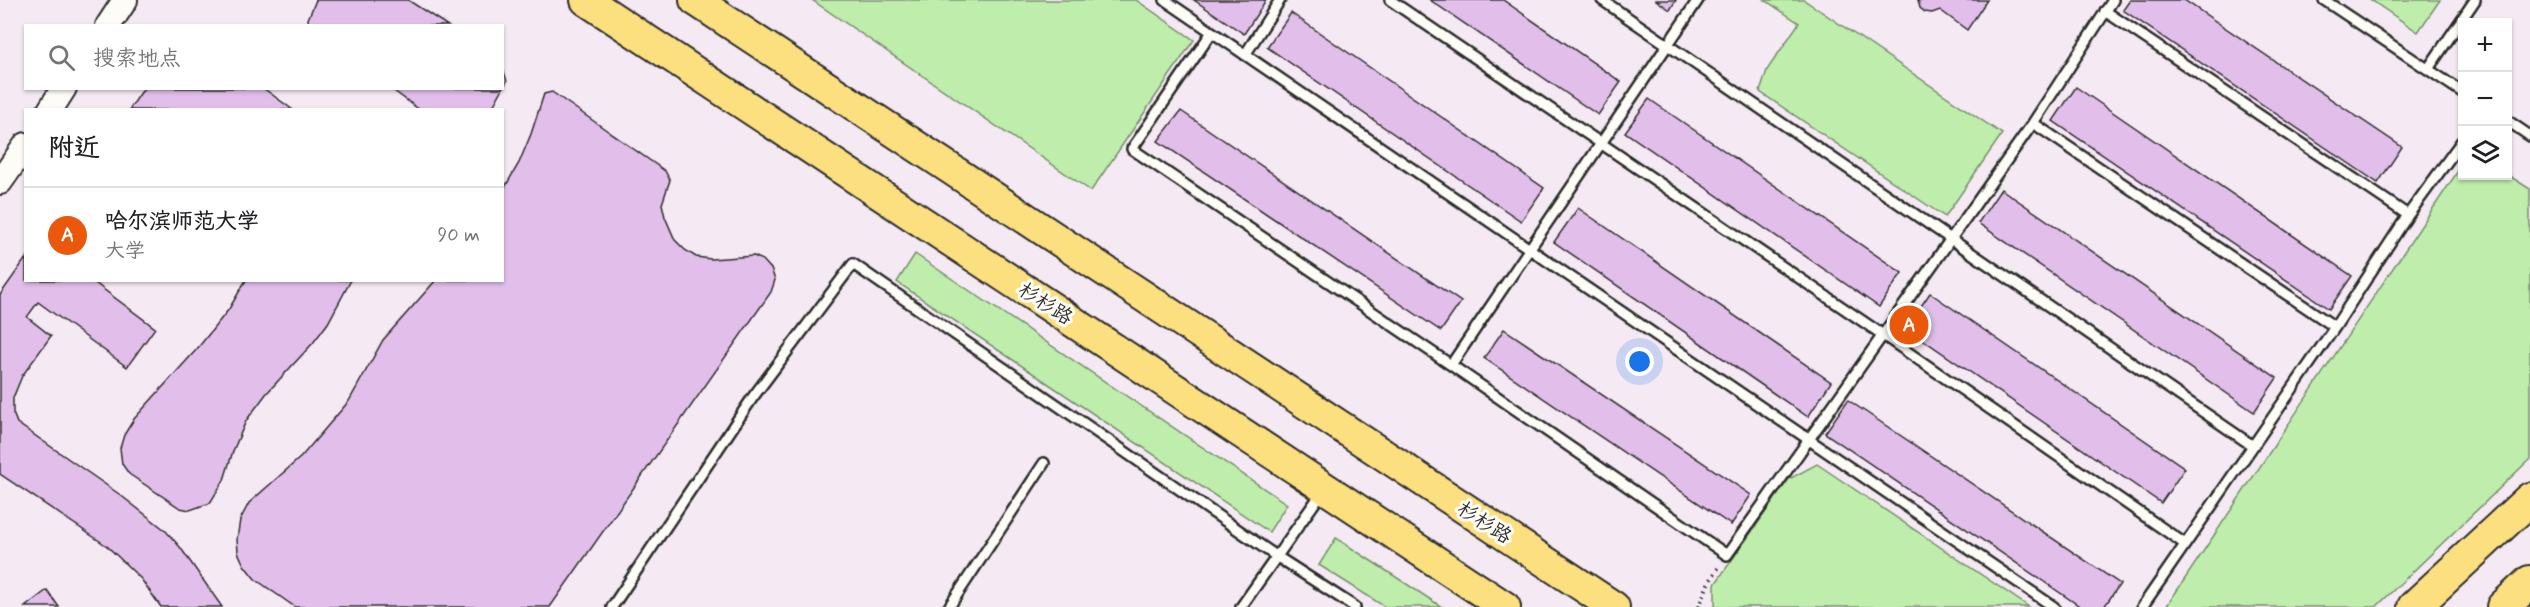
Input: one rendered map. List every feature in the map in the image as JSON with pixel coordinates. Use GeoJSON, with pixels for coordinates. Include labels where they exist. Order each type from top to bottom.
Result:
{"type":"FeatureCollection","features":[{"type":"Feature","properties":{"kind":"highway"},"geometry":{"type":"LineString","coordinates":[[2414,607],[2530,499]]}},
{"type":"Feature","properties":{"kind":"highway"},"geometry":{"type":"LineString","coordinates":[[2503,607],[2530,582]]}},
{"type":"Feature","properties":{"kind":"main road","name":"杉杉路"},"geometry":{"type":"LineString","coordinates":[[586,0],[1505,607]]}},
{"type":"Feature","properties":{"kind":"main road","name":"杉杉路"},"geometry":{"type":"LineString","coordinates":[[703,2],[1614,607]]}},
{"type":"Feature","properties":{"kind":"street"},"geometry":{"type":"LineString","coordinates":[[109,24],[125,0]]}},
{"type":"Feature","properties":{"kind":"street"},"geometry":{"type":"LineString","coordinates":[[51,108],[63,90]]}},
{"type":"Feature","properties":{"kind":"street"},"geometry":{"type":"LineString","coordinates":[[0,182],[24,148]]}},
{"type":"Feature","properties":{"kind":"lane"},"geometry":{"type":"LineString","coordinates":[[1165,0],[2054,607]]}},
{"type":"Feature","properties":{"kind":"lane"},"geometry":{"type":"LineString","coordinates":[[1245,55],[1280,0]]}},
{"type":"Feature","properties":{"kind":"lane"},"geometry":{"type":"LineString","coordinates":[[1390,0],[1883,335],[2185,544]]}},
{"type":"Feature","properties":{"kind":"lane"},"geometry":{"type":"LineString","coordinates":[[1602,0],[2253,446]]}},
{"type":"Feature","properties":{"kind":"lane"},"geometry":{"type":"LineString","coordinates":[[1451,364],[1698,0]]}},
{"type":"Feature","properties":{"kind":"lane"},"geometry":{"type":"LineString","coordinates":[[1212,32],[1132,149],[1451,364],[1727,555],[2033,123],[2113,0]]}},
{"type":"Feature","properties":{"kind":"lane"},"geometry":{"type":"LineString","coordinates":[[2325,0],[2458,89]]}},
{"type":"Feature","properties":{"kind":"lane"},"geometry":{"type":"LineString","coordinates":[[2428,69],[2475,0]]}},
{"type":"Feature","properties":{"kind":"lane"},"geometry":{"type":"LineString","coordinates":[[2106,11],[2408,215]]}},
{"type":"Feature","properties":{"kind":"lane"},"geometry":{"type":"LineString","coordinates":[[2033,123],[2335,327]]}},
{"type":"Feature","properties":{"kind":"lane"},"geometry":{"type":"LineString","coordinates":[[2512,125],[2530,136]]}},
{"type":"Feature","properties":{"kind":"lane"},"geometry":{"type":"LineString","coordinates":[[2142,607],[2335,327],[2408,215],[2458,148]]}},
{"type":"Feature","properties":{"kind":"lane"},"geometry":{"type":"LineString","coordinates":[[612,607],[753,397],[853,264],[1276,556],[1356,607]]}},
{"type":"Feature","properties":{"kind":"lane"},"geometry":{"type":"LineString","coordinates":[[949,607],[1044,464]]}},
{"type":"Feature","properties":{"kind":"lane"},"geometry":{"type":"LineString","coordinates":[[1241,607],[1326,487]]}},
{"type":"Feature","properties":{"kind":"path"},"geometry":{"type":"LineString","coordinates":[[1699,607],[1708,584],[1727,555]]}},
{"type":"Feature","properties":{"kind":"green space"},"geometry":{"type":"Polygon","coordinates":[[[812,0],[1136,0],[1194,40],[1091,191],[812,0]]]}},
{"type":"Feature","properties":{"kind":"green space"},"geometry":{"type":"Polygon","coordinates":[[[1765,0],[1804,0],[2002,134],[1945,217],[1760,92],[1767,70],[1799,23],[1765,0]]]}},
{"type":"Feature","properties":{"kind":"green space"},"geometry":{"type":"Polygon","coordinates":[[[2371,0],[2440,0],[2418,32],[2371,0]]]}},
{"type":"Feature","properties":{"kind":"green space"},"geometry":{"type":"Polygon","coordinates":[[[2458,171],[2458,180],[2512,180],[2512,178],[2530,189],[2530,459],[2376,607],[2166,607],[2458,171]]]}},
{"type":"Feature","properties":{"kind":"green space"},"geometry":{"type":"Polygon","coordinates":[[[915,254],[1287,504],[1269,532],[897,282],[915,254]]]}},
{"type":"Feature","properties":{"kind":"green space"},"geometry":{"type":"Polygon","coordinates":[[[1817,464],[2029,607],[1715,607],[1715,584],[1789,479],[1817,464]]]}},
{"type":"Feature","properties":{"kind":"green space"},"geometry":{"type":"Polygon","coordinates":[[[1336,538],[1442,607],[1385,607],[1319,565],[1336,538]]]}},
{"type":"Feature","properties":{"kind":"building"},"geometry":{"type":"Polygon","coordinates":[[[316,0],[408,0],[445,24],[309,24],[308,19],[316,0]]]}},
{"type":"Feature","properties":{"kind":"building"},"geometry":{"type":"Polygon","coordinates":[[[1194,0],[1266,0],[1244,34],[1194,0]]]}},
{"type":"Feature","properties":{"kind":"building"},"geometry":{"type":"Polygon","coordinates":[[[1430,0],[1503,0],[1621,82],[1598,115],[1430,0]]]}},
{"type":"Feature","properties":{"kind":"building"},"geometry":{"type":"Polygon","coordinates":[[[1656,0],[1676,0],[1670,10],[1656,0]]]}},
{"type":"Feature","properties":{"kind":"building"},"geometry":{"type":"Polygon","coordinates":[[[1918,0],[1987,0],[1967,30],[1940,10],[1932,13],[1925,12],[1920,8],[1918,0]]]}},
{"type":"Feature","properties":{"kind":"building"},"geometry":{"type":"Polygon","coordinates":[[[2130,0],[2184,0],[2402,147],[2378,183],[2123,10],[2130,0]]]}},
{"type":"Feature","properties":{"kind":"building"},"geometry":{"type":"Polygon","coordinates":[[[1291,13],[1544,188],[1521,221],[1267,47],[1291,13]]]}},
{"type":"Feature","properties":{"kind":"building"},"geometry":{"type":"Polygon","coordinates":[[[2076,87],[2352,276],[2329,309],[2053,121],[2076,87]]]}},
{"type":"Feature","properties":{"kind":"building"},"geometry":{"type":"Polygon","coordinates":[[[143,90],[266,90],[290,108],[130,108],[143,90]]]}},
{"type":"Feature","properties":{"kind":"building"},"geometry":{"type":"Polygon","coordinates":[[[393,90],[502,90],[492,108],[417,108],[393,90]]]}},
{"type":"Feature","properties":{"kind":"building"},"geometry":{"type":"Polygon","coordinates":[[[552,92],[665,171],[670,180],[662,204],[665,217],[675,240],[685,250],[696,257],[711,259],[754,256],[763,260],[771,269],[775,280],[771,292],[550,607],[295,607],[255,579],[244,565],[238,552],[237,539],[240,520],[249,503],[301,457],[349,401],[383,340],[434,282],[504,282],[504,189],[519,163],[544,94],[552,92]]]}},
{"type":"Feature","properties":{"kind":"building"},"geometry":{"type":"Polygon","coordinates":[[[1649,99],[1902,273],[1879,307],[1625,132],[1649,99]]]}},
{"type":"Feature","properties":{"kind":"building"},"geometry":{"type":"Polygon","coordinates":[[[1181,111],[1461,302],[1441,331],[1158,141],[1181,111]]]}},
{"type":"Feature","properties":{"kind":"building"},"geometry":{"type":"Polygon","coordinates":[[[2001,189],[2277,378],[2254,412],[1978,223],[2001,189]]]}},
{"type":"Feature","properties":{"kind":"building"},"geometry":{"type":"Polygon","coordinates":[[[1578,208],[1831,382],[1808,417],[1554,242],[1578,208]]]}},
{"type":"Feature","properties":{"kind":"building"},"geometry":{"type":"Polygon","coordinates":[[[24,261],[24,282],[94,282],[155,328],[127,367],[38,302],[27,317],[51,336],[22,376],[13,398],[13,413],[17,423],[119,494],[165,530],[180,547],[222,607],[161,607],[141,579],[107,546],[0,474],[0,295],[24,261]]]}},
{"type":"Feature","properties":{"kind":"building"},"geometry":{"type":"Polygon","coordinates":[[[245,282],[350,282],[328,323],[313,343],[266,394],[246,421],[224,480],[210,503],[190,510],[180,508],[129,474],[122,464],[120,448],[124,435],[134,419],[197,349],[229,309],[245,282]]]}},
{"type":"Feature","properties":{"kind":"building"},"geometry":{"type":"Polygon","coordinates":[[[1930,293],[2185,468],[2161,503],[1906,328],[1930,293]]]}},
{"type":"Feature","properties":{"kind":"building"},"geometry":{"type":"Polygon","coordinates":[[[1504,329],[1751,495],[1731,525],[1484,358],[1504,329]]]}},
{"type":"Feature","properties":{"kind":"building"},"geometry":{"type":"Polygon","coordinates":[[[1848,400],[2120,584],[2104,607],[2081,607],[1825,433],[1848,400]]]}},
{"type":"Feature","properties":{"kind":"building"},"geometry":{"type":"Polygon","coordinates":[[[47,590],[59,607],[25,607],[47,590]]]}},
{"type":"Feature","properties":{"kind":"place","name":"哈尔滨师范大学"},"geometry":{"type":"Point","coordinates":[1909,325]}}]}
